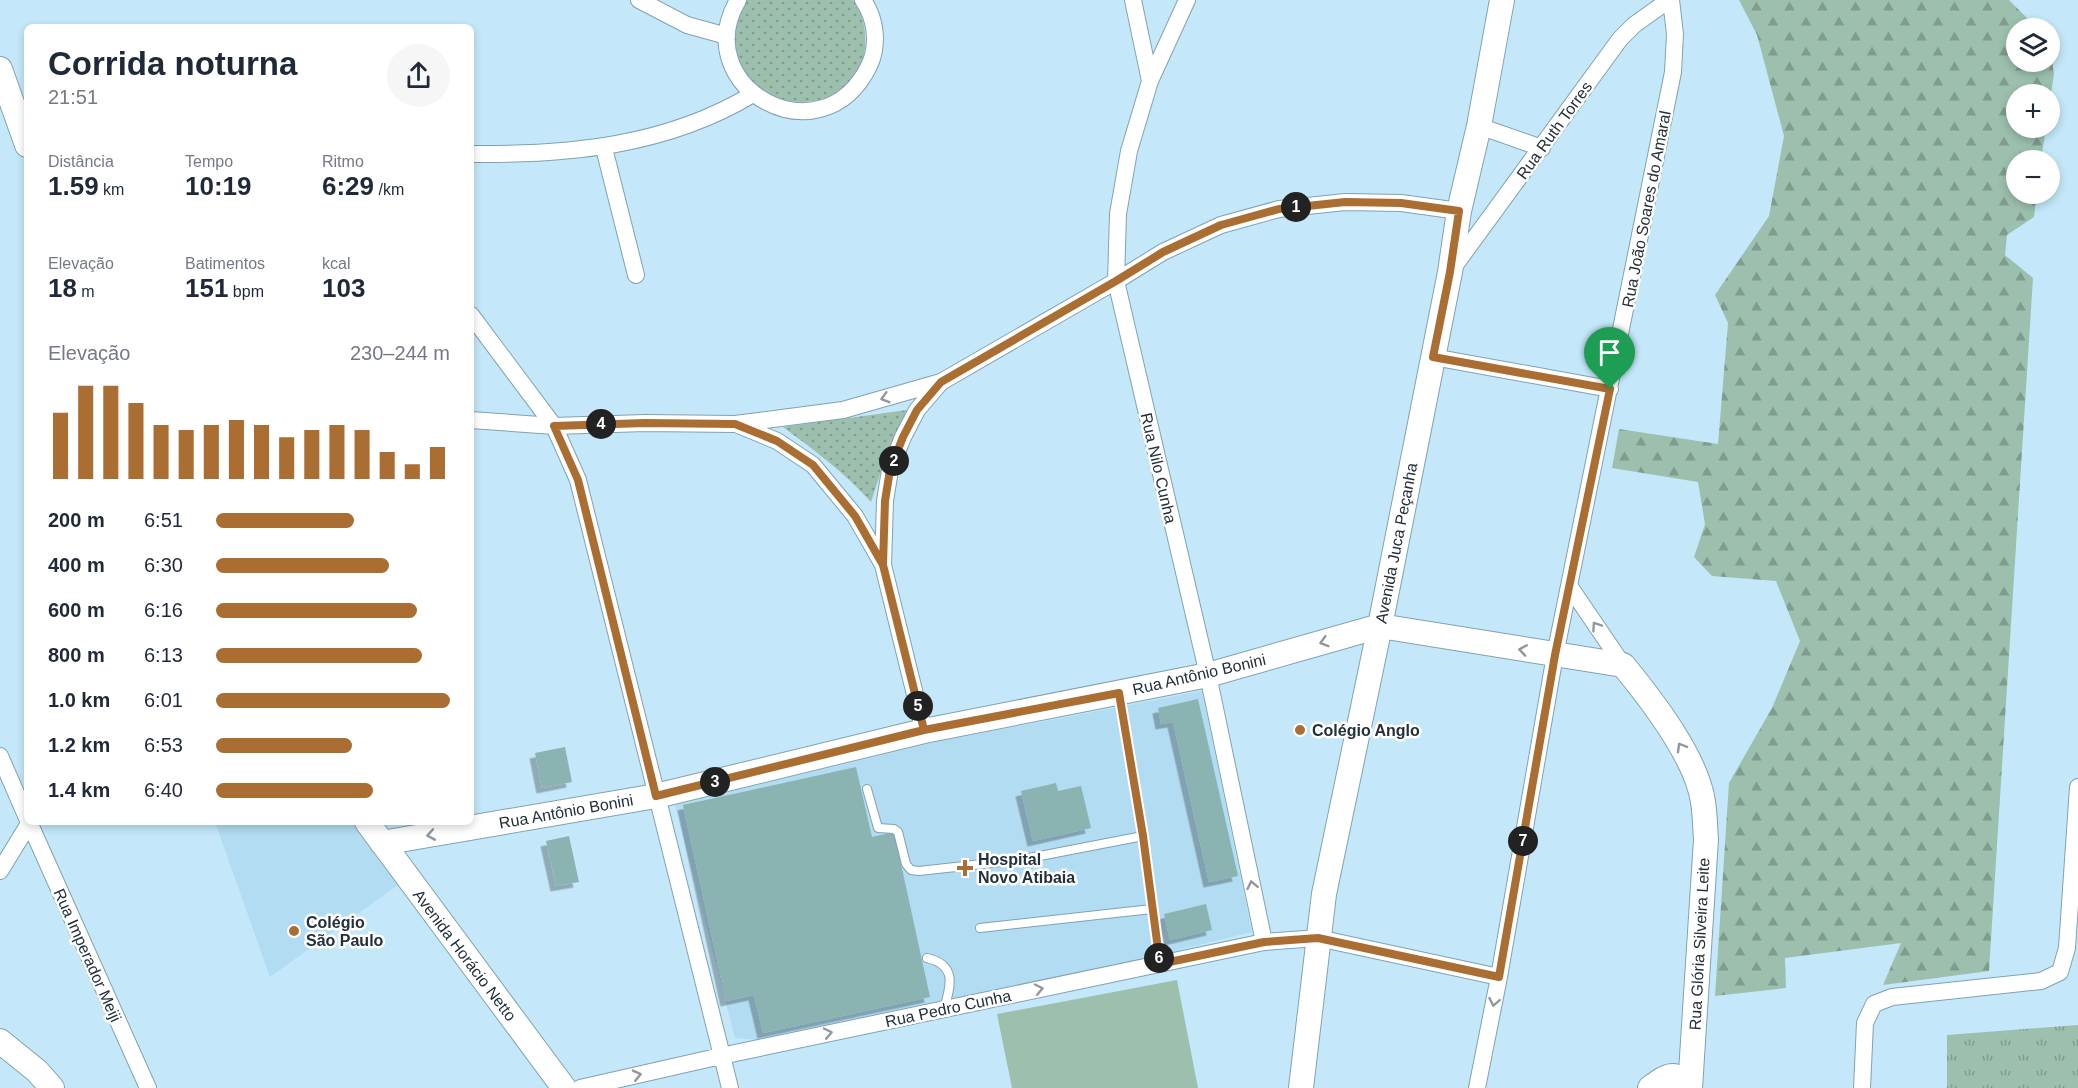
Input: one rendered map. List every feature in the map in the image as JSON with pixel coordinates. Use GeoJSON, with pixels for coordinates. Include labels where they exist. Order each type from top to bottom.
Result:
{"type":"FeatureCollection","features":[{"type":"Feature","properties":{"kind":"main road","name":"Avenida Juca Peçanha"},"geometry":{"type":"LineString","coordinates":[[1301,1088],[1324,894],[1380,626],[1450,272],[1459,211],[1479,126],[1502,0]]}},
{"type":"Feature","properties":{"kind":"main road"},"geometry":{"type":"LineString","coordinates":[[0,69],[24,137]]}},
{"type":"Feature","properties":{"kind":"main road"},"geometry":{"type":"LineString","coordinates":[[1380,626],[1623,665]]}},
{"type":"Feature","properties":{"kind":"main road","name":"Rua Antônio Bonini"},"geometry":{"type":"LineString","coordinates":[[382,843],[656,796],[924,730],[1208,675],[1380,626]]}},
{"type":"Feature","properties":{"kind":"main road","name":"Rua Glória Silveira Leite"},"geometry":{"type":"LineString","coordinates":[[1623,665],[1644,691],[1691,765],[1703,801],[1706,839],[1689,1088]]}},
{"type":"Feature","properties":{"kind":"main road","name":"Avenida Horácio Netto"},"geometry":{"type":"LineString","coordinates":[[369,825],[564,1088]]}},
{"type":"Feature","properties":{"kind":"main road"},"geometry":{"type":"LineString","coordinates":[[4,1050],[37,1071],[52,1088]]}},
{"type":"Feature","properties":{"kind":"main road"},"geometry":{"type":"LineString","coordinates":[[1650,1088],[1668,1076],[1677,1076],[1689,1088]]}},
{"type":"Feature","properties":{"kind":"street"},"geometry":{"type":"LineString","coordinates":[[639,0],[687,25],[727,36]]}},
{"type":"Feature","properties":{"kind":"street"},"geometry":{"type":"LineString","coordinates":[[738,0],[732,12],[727,36],[730,57],[738,78],[753,94],[771,106],[795,112],[821,110],[844,99],[861,81],[872,58],[875,33],[869,8],[864,0]]}},
{"type":"Feature","properties":{"kind":"street"},"geometry":{"type":"LineString","coordinates":[[1132,0],[1150,81]]}},
{"type":"Feature","properties":{"kind":"street","name":"Rua Nilo Cunha"},"geometry":{"type":"LineString","coordinates":[[1187,0],[1150,81],[1129,151],[1118,214],[1116,281],[1208,675],[1264,942]]}},
{"type":"Feature","properties":{"kind":"street","name":"Rua Ruth Torres"},"geometry":{"type":"LineString","coordinates":[[1450,272],[1620,39],[1634,25],[1670,0]]}},
{"type":"Feature","properties":{"kind":"street","name":"Rua João Soares do Amaral"},"geometry":{"type":"LineString","coordinates":[[1477,1088],[1499,977],[1555,655],[1673,72],[1675,34],[1670,0]]}},
{"type":"Feature","properties":{"kind":"street"},"geometry":{"type":"LineString","coordinates":[[474,154],[518,154],[604,147],[679,129],[727,110],[753,94]]}},
{"type":"Feature","properties":{"kind":"street"},"geometry":{"type":"LineString","coordinates":[[1479,126],[1542,148]]}},
{"type":"Feature","properties":{"kind":"street"},"geometry":{"type":"LineString","coordinates":[[604,147],[636,275]]}},
{"type":"Feature","properties":{"kind":"street"},"geometry":{"type":"LineString","coordinates":[[474,420],[554,426],[645,423],[735,424],[843,410],[941,382],[1163,252],[1221,225],[1279,209],[1345,202],[1401,203],[1459,211]]}},
{"type":"Feature","properties":{"kind":"street"},"geometry":{"type":"LineString","coordinates":[[474,319],[554,426],[578,480],[730,1088]]}},
{"type":"Feature","properties":{"kind":"street"},"geometry":{"type":"LineString","coordinates":[[1433,357],[1610,389]]}},
{"type":"Feature","properties":{"kind":"street"},"geometry":{"type":"LineString","coordinates":[[924,730],[883,565],[885,501],[890,470],[903,437],[917,410],[941,382]]}},
{"type":"Feature","properties":{"kind":"street"},"geometry":{"type":"LineString","coordinates":[[735,424],[777,441],[813,465],[855,516],[883,565]]}},
{"type":"Feature","properties":{"kind":"street"},"geometry":{"type":"LineString","coordinates":[[855,516],[873,515],[879,511],[885,501]]}},
{"type":"Feature","properties":{"kind":"street"},"geometry":{"type":"LineString","coordinates":[[1570,587],[1623,665]]}},
{"type":"Feature","properties":{"kind":"street","name":"Rua Imperador Meiji"},"geometry":{"type":"LineString","coordinates":[[0,756],[24,811]]}},
{"type":"Feature","properties":{"kind":"street"},"geometry":{"type":"LineString","coordinates":[[1862,1088],[1865,1023],[1874,1004],[1892,997],[2041,981],[2060,972],[2067,948],[2078,787]]}},
{"type":"Feature","properties":{"kind":"street"},"geometry":{"type":"LineString","coordinates":[[0,871],[27,825]]}},
{"type":"Feature","properties":{"kind":"street","name":"Rua Imperador Meiji"},"geometry":{"type":"LineString","coordinates":[[30,825],[148,1088]]}},
{"type":"Feature","properties":{"kind":"street","name":"Rua Pedro Cunha"},"geometry":{"type":"LineString","coordinates":[[580,1088],[721,1056],[1264,942],[1318,938],[1499,977]]}},
{"type":"Feature","properties":{"kind":"lane"},"geometry":{"type":"LineString","coordinates":[[1119,693],[1143,836],[1160,964]]}},
{"type":"Feature","properties":{"kind":"lane"},"geometry":{"type":"LineString","coordinates":[[867,789],[878,828],[894,829],[898,832],[906,864],[911,870],[1019,860],[1143,836]]}},
{"type":"Feature","properties":{"kind":"lane"},"geometry":{"type":"LineString","coordinates":[[980,928],[1152,909]]}},
{"type":"Feature","properties":{"kind":"lane"},"geometry":{"type":"LineString","coordinates":[[927,958],[945,966],[949,976],[949,990],[944,1009]]}},
{"type":"Feature","properties":{"kind":"shaded area","name":"Hospital Novo Atibaia"},"geometry":{"type":"Polygon","coordinates":[[[1202,691],[1252,932],[992,995],[758,1040],[735,1038],[675,805],[936,742],[1202,691]]]}},
{"type":"Feature","properties":{"kind":"shaded area","name":"Colégio São Paulo"},"geometry":{"type":"Polygon","coordinates":[[[216,825],[355,825],[398,885],[270,977],[216,825]]]}},
{"type":"Feature","properties":{"kind":"green space"},"geometry":{"type":"Polygon","coordinates":[[[747,0],[853,0],[862,17],[865,29],[864,52],[858,70],[850,81],[831,95],[811,102],[790,101],[770,94],[753,82],[741,65],[735,45],[737,21],[747,0]]]}},
{"type":"Feature","properties":{"kind":"green space"},"geometry":{"type":"Polygon","coordinates":[[[1739,0],[2009,0],[2027,18],[2006,18],[2006,72],[2054,72],[2052,84],[2006,84],[2006,138],[2044,138],[2043,150],[2006,150],[2006,204],[2036,204],[2034,217],[2007,235],[2005,255],[2033,278],[1989,971],[1883,985],[1901,943],[1785,958],[1786,988],[1715,996],[1729,783],[1772,708],[1800,641],[1776,581],[1712,576],[1694,557],[1705,524],[1698,482],[1612,468],[1619,429],[1718,444],[1728,323],[1715,295],[1769,216],[1784,136],[1757,35],[1739,0]]]}},
{"type":"Feature","properties":{"kind":"green space"},"geometry":{"type":"Polygon","coordinates":[[[907,410],[883,465],[871,502],[818,453],[783,427],[907,410]]]}},
{"type":"Feature","properties":{"kind":"green space"},"geometry":{"type":"Polygon","coordinates":[[[1177,980],[1198,1088],[1012,1088],[997,1014],[1177,980]]]}},
{"type":"Feature","properties":{"kind":"green space"},"geometry":{"type":"Polygon","coordinates":[[[2078,1025],[2078,1088],[1947,1088],[1947,1035],[2078,1025]]]}},
{"type":"Feature","properties":{"kind":"building"},"geometry":{"type":"Polygon","coordinates":[[[1198,699],[1238,876],[1209,882],[1173,722],[1161,724],[1158,708],[1198,699]]]}},
{"type":"Feature","properties":{"kind":"building"},"geometry":{"type":"Polygon","coordinates":[[[565,747],[572,782],[542,788],[535,753],[565,747]]]}},
{"type":"Feature","properties":{"kind":"building"},"geometry":{"type":"Polygon","coordinates":[[[856,767],[872,837],[894,832],[930,997],[763,1033],[754,995],[726,1001],[683,805],[856,767]]]}},
{"type":"Feature","properties":{"kind":"building"},"geometry":{"type":"Polygon","coordinates":[[[1056,783],[1058,791],[1081,786],[1091,828],[1033,841],[1021,791],[1056,783]]]}},
{"type":"Feature","properties":{"kind":"building"},"geometry":{"type":"Polygon","coordinates":[[[569,836],[579,882],[556,886],[546,841],[569,836]]]}},
{"type":"Feature","properties":{"kind":"building"},"geometry":{"type":"Polygon","coordinates":[[[1206,904],[1212,930],[1170,940],[1164,914],[1206,904]]]}},
{"type":"Feature","properties":{"kind":"place","name":"Colégio Anglo"},"geometry":{"type":"Point","coordinates":[1300,730]}},
{"type":"Feature","properties":{"kind":"place","name":"Hospital Novo Atibaia"},"geometry":{"type":"Point","coordinates":[965,868]}},
{"type":"Feature","properties":{"kind":"place","name":"Colégio São Paulo"},"geometry":{"type":"Point","coordinates":[294,931]}},
{"type":"Feature","properties":{"kind":"route"},"geometry":{"type":"LineString","coordinates":[[1610,389],[1433,357],[1450,272],[1459,211],[1401,203],[1345,202],[1279,209],[1221,225],[1163,252],[941,382],[917,410],[890,470],[885,501],[883,565],[924,730],[656,796],[578,480],[554,426],[645,423],[735,424],[777,441],[813,465],[855,516],[883,565],[903,648],[924,730],[1119,693],[1143,836],[1160,964],[1264,942],[1318,938],[1499,977],[1555,655],[1610,389]]}}]}
